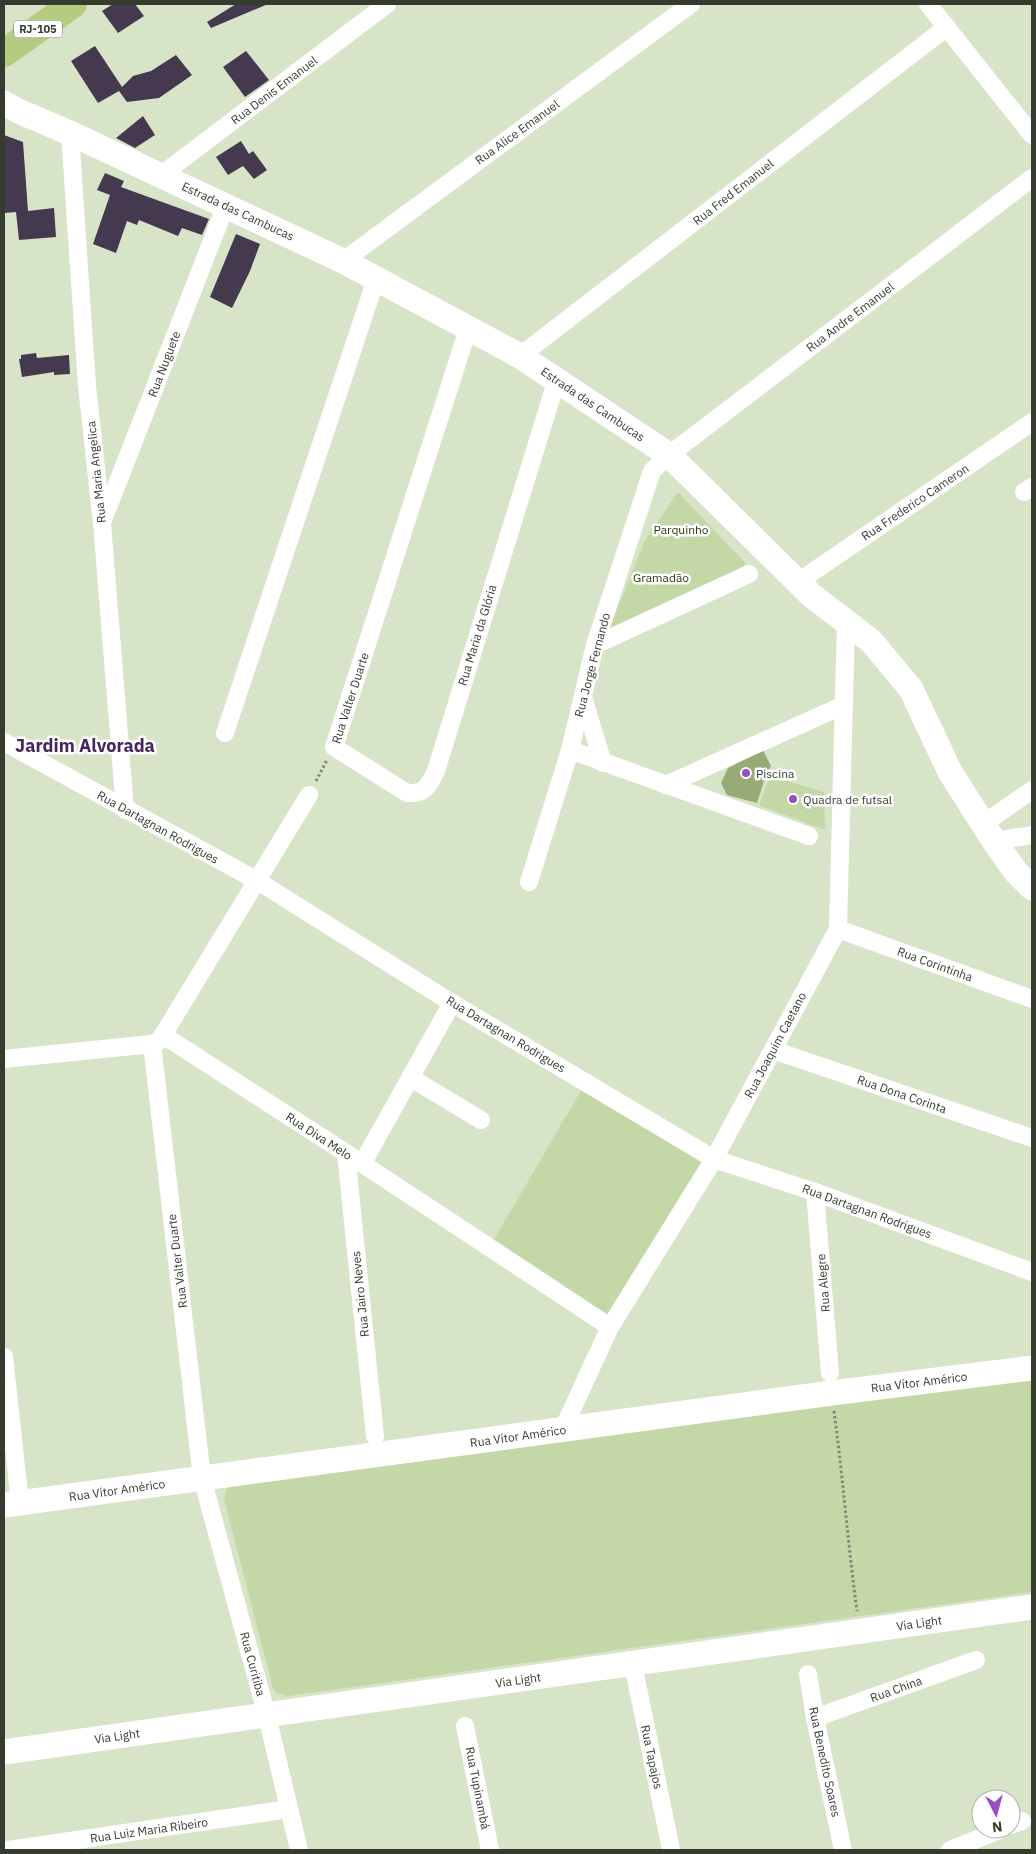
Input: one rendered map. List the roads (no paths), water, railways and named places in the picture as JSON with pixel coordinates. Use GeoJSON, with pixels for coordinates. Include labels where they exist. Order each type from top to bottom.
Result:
{"type":"FeatureCollection","features":[{"type":"Feature","properties":{"kind":"main road","name":"RJ-105"},"geometry":{"type":"LineString","coordinates":[[4,53],[73,4]]}},
{"type":"Feature","properties":{"kind":"street","name":"Rua Denis Emanuel"},"geometry":{"type":"LineString","coordinates":[[160,176],[387,4]]}},
{"type":"Feature","properties":{"kind":"street","name":"Rua Alice Emanuel"},"geometry":{"type":"LineString","coordinates":[[344,261],[691,4]]}},
{"type":"Feature","properties":{"kind":"street"},"geometry":{"type":"LineString","coordinates":[[928,4],[1032,135]]}},
{"type":"Feature","properties":{"kind":"street","name":"Rua Fred Emanuel"},"geometry":{"type":"LineString","coordinates":[[520,356],[947,28]]}},
{"type":"Feature","properties":{"kind":"street","name":"Estrada das Cambucas"},"geometry":{"type":"LineString","coordinates":[[4,103],[18,112],[70,133],[344,261],[520,356],[669,455],[811,595],[871,641],[911,688],[950,772],[988,833],[1016,872],[1032,888]]}},
{"type":"Feature","properties":{"kind":"street","name":"Rua Maria Angelica"},"geometry":{"type":"LineString","coordinates":[[70,133],[88,386],[102,523],[125,810]]}},
{"type":"Feature","properties":{"kind":"street","name":"Rua Andre Emanuel"},"geometry":{"type":"LineString","coordinates":[[669,455],[1032,178]]}},
{"type":"Feature","properties":{"kind":"street","name":"Rua Nuguete"},"geometry":{"type":"LineString","coordinates":[[102,523],[226,205]]}},
{"type":"Feature","properties":{"kind":"street"},"geometry":{"type":"LineString","coordinates":[[225,733],[376,279]]}},
{"type":"Feature","properties":{"kind":"street","name":"Rua Valter Duarte"},"geometry":{"type":"LineString","coordinates":[[334,747],[468,329]]}},
{"type":"Feature","properties":{"kind":"street","name":"Rua Maria da Glória"},"geometry":{"type":"LineString","coordinates":[[334,747],[407,793],[423,791],[429,784],[436,771],[557,379]]}},
{"type":"Feature","properties":{"kind":"street","name":"Rua Frederico Cameron"},"geometry":{"type":"LineString","coordinates":[[798,582],[1032,422]]}},
{"type":"Feature","properties":{"kind":"street","name":"Rua Jorge Fernando"},"geometry":{"type":"LineString","coordinates":[[529,882],[570,750],[595,645],[652,471],[669,455]]}},
{"type":"Feature","properties":{"kind":"street"},"geometry":{"type":"LineString","coordinates":[[595,645],[749,574]]}},
{"type":"Feature","properties":{"kind":"street","name":"Rua Joaquim Caetano"},"geometry":{"type":"LineString","coordinates":[[564,1429],[610,1327],[714,1159],[838,929],[846,622]]}},
{"type":"Feature","properties":{"kind":"street"},"geometry":{"type":"LineString","coordinates":[[582,696],[603,763]]}},
{"type":"Feature","properties":{"kind":"street"},"geometry":{"type":"LineString","coordinates":[[666,785],[844,705]]}},
{"type":"Feature","properties":{"kind":"street","name":"Rua Dartagnan Rodrigues"},"geometry":{"type":"LineString","coordinates":[[4,742],[125,810],[256,880],[452,1003],[714,1159],[815,1192],[1032,1272]]}},
{"type":"Feature","properties":{"kind":"street"},"geometry":{"type":"LineString","coordinates":[[570,750],[809,836]]}},
{"type":"Feature","properties":{"kind":"street"},"geometry":{"type":"LineString","coordinates":[[988,833],[1032,790]]}},
{"type":"Feature","properties":{"kind":"street"},"geometry":{"type":"LineString","coordinates":[[4,1059],[157,1040],[309,795]]}},
{"type":"Feature","properties":{"kind":"street"},"geometry":{"type":"LineString","coordinates":[[988,833],[1032,835]]}},
{"type":"Feature","properties":{"kind":"street","name":"Rua Corintinha"},"geometry":{"type":"LineString","coordinates":[[838,929],[1032,999]]}},
{"type":"Feature","properties":{"kind":"street"},"geometry":{"type":"LineString","coordinates":[[362,1164],[452,1003]]}},
{"type":"Feature","properties":{"kind":"street","name":"Rua Valter Duarte"},"geometry":{"type":"LineString","coordinates":[[157,1040],[202,1478]]}},
{"type":"Feature","properties":{"kind":"street","name":"Rua Diva Melo"},"geometry":{"type":"LineString","coordinates":[[157,1040],[346,1153],[610,1327]]}},
{"type":"Feature","properties":{"kind":"street","name":"Rua Dona Corinta"},"geometry":{"type":"LineString","coordinates":[[773,1050],[1032,1138]]}},
{"type":"Feature","properties":{"kind":"street"},"geometry":{"type":"LineString","coordinates":[[411,1078],[481,1120]]}},
{"type":"Feature","properties":{"kind":"street","name":"Rua Jairo Neves"},"geometry":{"type":"LineString","coordinates":[[346,1153],[374,1436]]}},
{"type":"Feature","properties":{"kind":"street","name":"Rua Alegre"},"geometry":{"type":"LineString","coordinates":[[815,1192],[831,1383]]}},
{"type":"Feature","properties":{"kind":"street"},"geometry":{"type":"LineString","coordinates":[[4,1357],[12,1504]]}},
{"type":"Feature","properties":{"kind":"street","name":"Rua Vítor Américo"},"geometry":{"type":"LineString","coordinates":[[12,1504],[564,1429],[831,1383],[1032,1368]]}},
{"type":"Feature","properties":{"kind":"street","name":"Rua Curitiba"},"geometry":{"type":"LineString","coordinates":[[202,1478],[267,1716],[299,1850]]}},
{"type":"Feature","properties":{"kind":"street","name":"Via Light"},"geometry":{"type":"LineString","coordinates":[[4,1752],[1032,1607]]}},
{"type":"Feature","properties":{"kind":"street","name":"Rua China"},"geometry":{"type":"LineString","coordinates":[[815,1718],[976,1660]]}},
{"type":"Feature","properties":{"kind":"street","name":"Rua Tapajos"},"geometry":{"type":"LineString","coordinates":[[632,1664],[671,1850]]}},
{"type":"Feature","properties":{"kind":"street","name":"Rua Benedito Soares"},"geometry":{"type":"LineString","coordinates":[[808,1674],[815,1718],[843,1850]]}},
{"type":"Feature","properties":{"kind":"street","name":"Rua Tupinambá"},"geometry":{"type":"LineString","coordinates":[[465,1726],[490,1850]]}},
{"type":"Feature","properties":{"kind":"street","name":"Rua Luiz Maria Ribeiro"},"geometry":{"type":"LineString","coordinates":[[8,1850],[289,1809]]}},
{"type":"Feature","properties":{"kind":"street"},"geometry":{"type":"LineString","coordinates":[[950,1850],[977,1839]]}},
{"type":"Feature","properties":{"kind":"place","name":"Piscina"},"geometry":{"type":"Point","coordinates":[746,773]}},
{"type":"Feature","properties":{"kind":"place","name":"Quadra de futsal"},"geometry":{"type":"Point","coordinates":[793,799]}},
{"type":"Feature","properties":{"kind":"district","name":"Jardim Alvorada"},"geometry":{"type":"Point","coordinates":[85,745]}},
{"type":"Feature","properties":{"kind":"park label","name":"Parquinho"},"geometry":{"type":"Point","coordinates":[681,529]}},
{"type":"Feature","properties":{"kind":"park label","name":"Gramadão"},"geometry":{"type":"Point","coordinates":[661,577]}}]}
